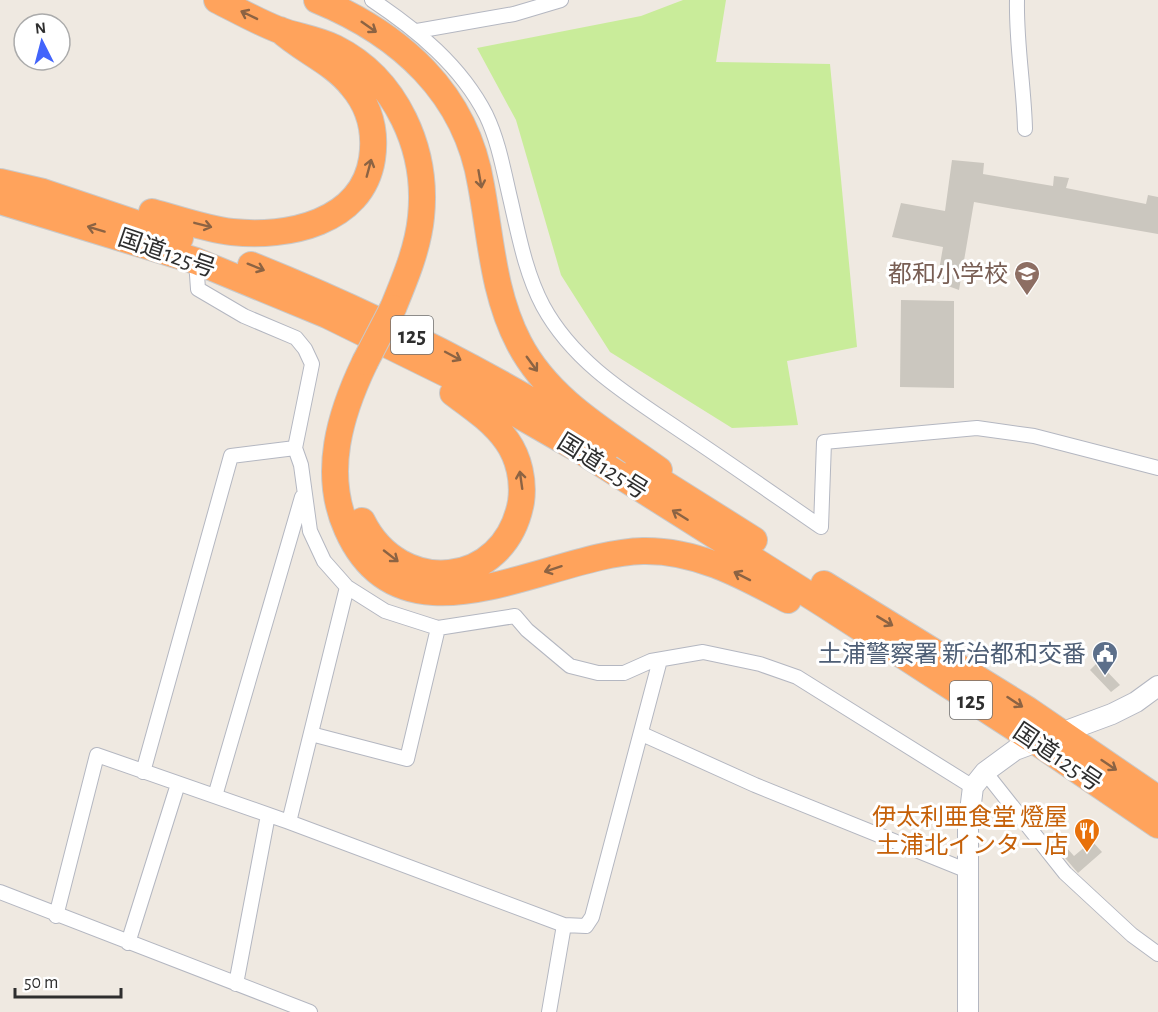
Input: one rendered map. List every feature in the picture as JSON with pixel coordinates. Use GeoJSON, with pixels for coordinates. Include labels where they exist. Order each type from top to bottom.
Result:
{"type":"FeatureCollection","features":[{"type":"Feature","properties":{"kind":"highway"},"geometry":{"type":"LineString","coordinates":[[217,0],[280,30],[304,35],[336,49],[353,60],[382,86],[398,107],[409,129],[419,159],[422,217],[399,311]]}},
{"type":"Feature","properties":{"kind":"highway"},"geometry":{"type":"LineString","coordinates":[[305,0],[333,27],[374,57],[398,81],[417,110],[430,141],[436,179],[436,215],[428,256],[372,365],[345,408],[335,456],[336,494],[353,542],[376,569],[420,591],[436,593],[471,591],[598,556],[643,551],[686,556],[737,573],[907,659]]}},
{"type":"Feature","properties":{"kind":"highway"},"geometry":{"type":"LineString","coordinates":[[317,0],[364,23],[404,51],[431,76],[454,107],[473,146],[478,166],[492,260],[502,304],[519,345],[544,380],[578,413],[753,539]]}},
{"type":"Feature","properties":{"kind":"highway"},"geometry":{"type":"LineString","coordinates":[[43,192],[132,208],[231,232],[255,233],[301,228],[334,214],[349,203],[367,178],[373,148],[370,116],[362,100],[340,73],[297,46],[280,30]]}},
{"type":"Feature","properties":{"kind":"highway","name":"国道125号"},"geometry":{"type":"LineString","coordinates":[[0,182],[43,192],[198,244],[331,297],[408,333],[527,397],[1061,732],[1158,799]]}},
{"type":"Feature","properties":{"kind":"highway","name":"国道125号"},"geometry":{"type":"LineString","coordinates":[[0,201],[196,261],[327,315],[451,376],[578,449],[1035,741],[1158,825]]}},
{"type":"Feature","properties":{"kind":"highway"},"geometry":{"type":"LineString","coordinates":[[327,315],[442,385],[476,409],[508,441],[521,474],[523,491],[520,508],[510,537],[498,551],[476,566],[457,573],[440,574],[408,567],[394,560],[376,543],[362,522],[353,489],[352,453],[372,365]]}},
{"type":"Feature","properties":{"kind":"street"},"geometry":{"type":"LineString","coordinates":[[372,0],[417,31],[462,78],[486,115],[498,148],[532,281],[543,306],[578,351],[618,390],[821,527],[824,442],[977,428],[1034,436],[1158,468]]}},
{"type":"Feature","properties":{"kind":"street"},"geometry":{"type":"LineString","coordinates":[[514,0],[514,14]]}},
{"type":"Feature","properties":{"kind":"street"},"geometry":{"type":"LineString","coordinates":[[417,31],[514,14],[561,0]]}},
{"type":"Feature","properties":{"kind":"street"},"geometry":{"type":"LineString","coordinates":[[1017,0],[1016,38],[1023,80],[1025,129]]}},
{"type":"Feature","properties":{"kind":"street"},"geometry":{"type":"LineString","coordinates":[[196,261],[198,289],[244,316],[296,338],[305,349],[312,364],[296,448],[301,465],[310,531],[324,561],[347,587],[385,611],[438,628],[515,616],[527,630],[570,666],[598,673],[624,673],[660,660],[703,652],[760,664],[797,677],[973,788]]}},
{"type":"Feature","properties":{"kind":"street"},"geometry":{"type":"LineString","coordinates":[[143,772],[231,456],[296,448]]}},
{"type":"Feature","properties":{"kind":"street"},"geometry":{"type":"LineString","coordinates":[[215,796],[303,492]]}},
{"type":"Feature","properties":{"kind":"street"},"geometry":{"type":"LineString","coordinates":[[289,822],[347,587]]}},
{"type":"Feature","properties":{"kind":"street"},"geometry":{"type":"LineString","coordinates":[[311,734],[407,759],[438,628]]}},
{"type":"Feature","properties":{"kind":"street"},"geometry":{"type":"LineString","coordinates":[[56,915],[97,755],[289,822],[564,925],[586,926],[592,917],[660,660]]}},
{"type":"Feature","properties":{"kind":"street"},"geometry":{"type":"LineString","coordinates":[[968,1012],[968,827],[973,788],[985,772],[1015,750],[1112,714],[1136,702],[1158,686]]}},
{"type":"Feature","properties":{"kind":"street"},"geometry":{"type":"LineString","coordinates":[[642,734],[754,786],[968,871]]}},
{"type":"Feature","properties":{"kind":"street"},"geometry":{"type":"LineString","coordinates":[[985,772],[1026,820],[1065,873],[1132,935],[1158,954]]}},
{"type":"Feature","properties":{"kind":"street"},"geometry":{"type":"LineString","coordinates":[[128,943],[178,784]]}},
{"type":"Feature","properties":{"kind":"street"},"geometry":{"type":"LineString","coordinates":[[236,984],[268,815]]}},
{"type":"Feature","properties":{"kind":"street"},"geometry":{"type":"LineString","coordinates":[[0,892],[236,984],[287,1008],[310,1012]]}},
{"type":"Feature","properties":{"kind":"street"},"geometry":{"type":"LineString","coordinates":[[549,1012],[564,925]]}},
{"type":"Feature","properties":{"kind":"green space"},"geometry":{"type":"Polygon","coordinates":[[[683,0],[726,0],[716,62],[830,64],[857,347],[787,361],[798,425],[732,428],[610,352],[561,275],[516,120],[477,48],[641,16],[683,0]]]}},
{"type":"Feature","properties":{"kind":"building"},"geometry":{"type":"Polygon","coordinates":[[[952,160],[984,163],[983,174],[1053,186],[1054,176],[1069,178],[1066,188],[1146,204],[1148,195],[1158,197],[1158,234],[974,202],[959,290],[937,282],[943,247],[892,237],[901,203],[945,211],[952,160]]]}},
{"type":"Feature","properties":{"kind":"building"},"geometry":{"type":"Polygon","coordinates":[[[901,300],[954,301],[954,388],[900,387],[901,300]]]}},
{"type":"Feature","properties":{"kind":"building"},"geometry":{"type":"Polygon","coordinates":[[[1098,662],[1120,685],[1111,692],[1090,670],[1098,662]]]}},
{"type":"Feature","properties":{"kind":"building"},"geometry":{"type":"Polygon","coordinates":[[[1092,841],[1102,852],[1078,873],[1060,852],[1066,847],[1074,856],[1092,841]]]}},
{"type":"Feature","properties":{"kind":"place","name":"都和小学校"},"geometry":{"type":"Point","coordinates":[1027,297]}},
{"type":"Feature","properties":{"kind":"place","name":"土浦警察署 新治都和交番"},"geometry":{"type":"Point","coordinates":[1105,677]}},
{"type":"Feature","properties":{"kind":"place","name":"伊太利亜食堂 燈屋 土浦北インター店"},"geometry":{"type":"Point","coordinates":[1087,854]}}]}
